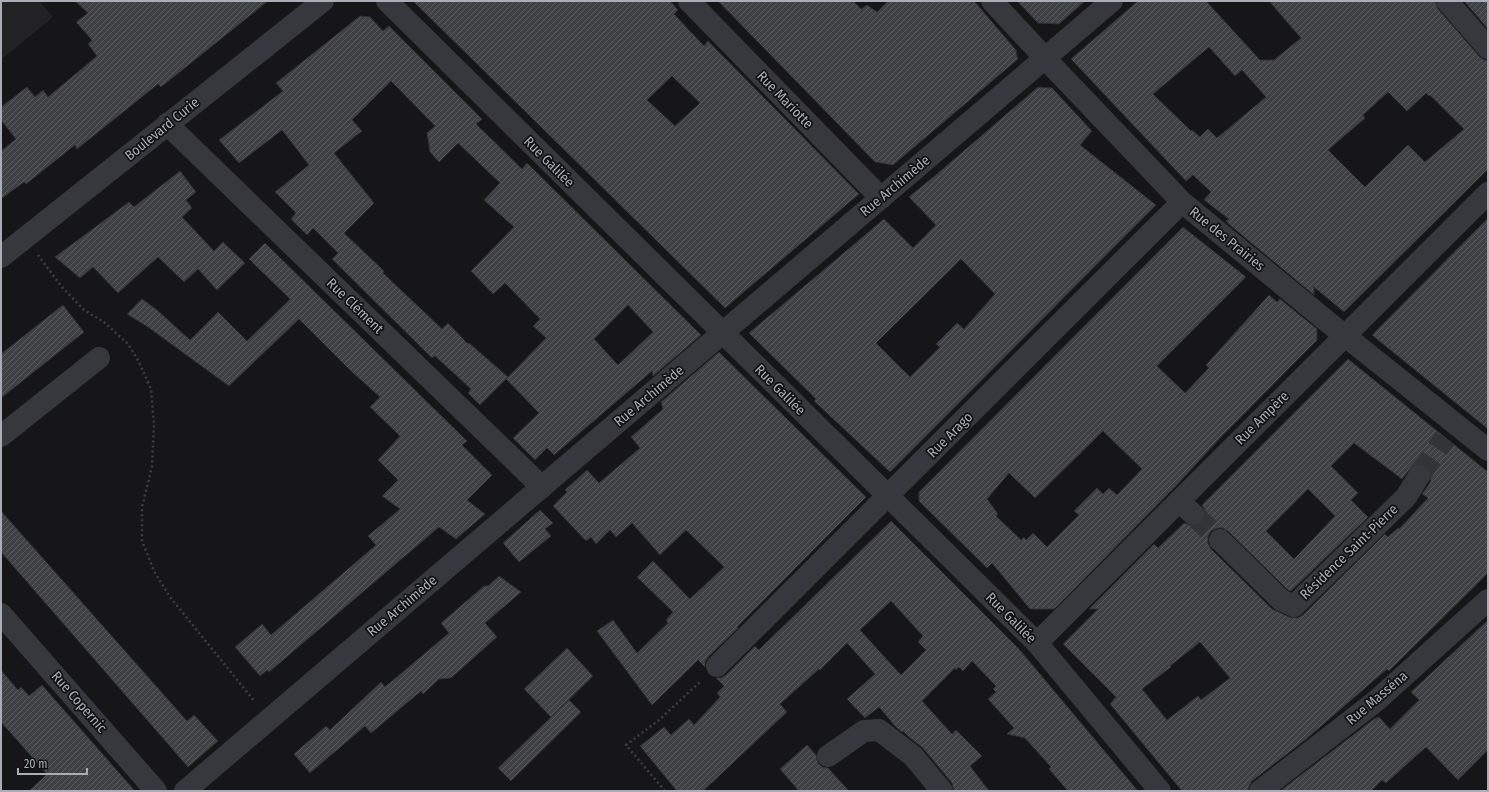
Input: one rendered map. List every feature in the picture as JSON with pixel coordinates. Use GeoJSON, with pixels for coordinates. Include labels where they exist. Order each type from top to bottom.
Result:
{"type":"FeatureCollection","features":[{"type":"Feature","properties":{"kind":"street","name":"Boulevard Curie"},"geometry":{"type":"LineString","coordinates":[[1,257],[323,1]]}},
{"type":"Feature","properties":{"kind":"street","name":"Rue Galilée"},"geometry":{"type":"LineString","coordinates":[[386,1],[1037,643],[1160,791]]}},
{"type":"Feature","properties":{"kind":"street","name":"Rue Mariotte"},"geometry":{"type":"LineString","coordinates":[[689,1],[881,198]]}},
{"type":"Feature","properties":{"kind":"street","name":"Rue des Prairies"},"geometry":{"type":"LineString","coordinates":[[992,1],[1182,202],[1345,336],[1450,431],[1488,450]]}},
{"type":"Feature","properties":{"kind":"street","name":"Rue Archimède"},"geometry":{"type":"LineString","coordinates":[[185,791],[1112,1]]}},
{"type":"Feature","properties":{"kind":"street"},"geometry":{"type":"LineString","coordinates":[[1447,1],[1488,48]]}},
{"type":"Feature","properties":{"kind":"street","name":"Rue Clément"},"geometry":{"type":"LineString","coordinates":[[167,124],[542,487]]}},
{"type":"Feature","properties":{"kind":"street","name":"Rue Ampère"},"geometry":{"type":"LineString","coordinates":[[1037,643],[1186,507],[1345,336],[1488,193]]}},
{"type":"Feature","properties":{"kind":"street","name":"Rue Arago"},"geometry":{"type":"LineString","coordinates":[[717,666],[1182,202]]}},
{"type":"Feature","properties":{"kind":"street"},"geometry":{"type":"LineString","coordinates":[[1,436],[99,358]]}},
{"type":"Feature","properties":{"kind":"street","name":"Résidence Saint-Pierre"},"geometry":{"type":"LineString","coordinates":[[1220,540],[1281,600],[1294,606],[1406,497],[1419,476]]}},
{"type":"Feature","properties":{"kind":"street","name":"Rue Masséna"},"geometry":{"type":"LineString","coordinates":[[1260,791],[1376,701],[1488,600]]}},
{"type":"Feature","properties":{"kind":"street","name":"Rue Copernic"},"geometry":{"type":"LineString","coordinates":[[1,614],[156,791]]}},
{"type":"Feature","properties":{"kind":"street"},"geometry":{"type":"LineString","coordinates":[[828,756],[864,731],[879,730],[913,756],[942,791]]}},
{"type":"Feature","properties":{"kind":"path"},"geometry":{"type":"LineString","coordinates":[[25,237],[61,286],[84,310],[104,322],[128,344],[139,362],[151,389],[154,424],[152,468],[142,507],[142,541],[154,571],[170,598],[269,719]]}},
{"type":"Feature","properties":{"kind":"path"},"geometry":{"type":"LineString","coordinates":[[665,791],[626,745],[659,720],[717,666]]}},
{"type":"Feature","properties":{"kind":"shaded area"},"geometry":{"type":"Polygon","coordinates":[[[1,1],[39,1],[53,17],[1,60],[1,1]]]}},
{"type":"Feature","properties":{"kind":"building"},"geometry":{"type":"Polygon","coordinates":[[[75,1],[268,1],[161,87],[158,84],[77,149],[75,145],[26,184],[24,182],[1,199],[1,151],[16,139],[1,120],[1,107],[27,87],[35,97],[43,90],[48,97],[97,56],[88,44],[92,40],[76,22],[88,13],[75,1]]]}},
{"type":"Feature","properties":{"kind":"building"},"geometry":{"type":"Polygon","coordinates":[[[413,1],[670,1],[678,10],[674,14],[704,46],[708,41],[859,194],[725,308],[413,1]],[[672,76],[647,100],[675,126],[700,103],[672,76]]]}},
{"type":"Feature","properties":{"kind":"building"},"geometry":{"type":"Polygon","coordinates":[[[718,1],[853,1],[861,9],[867,5],[877,12],[888,1],[974,1],[1016,50],[1018,59],[893,165],[875,162],[718,1]]]}},
{"type":"Feature","properties":{"kind":"building"},"geometry":{"type":"Polygon","coordinates":[[[1017,1],[1085,1],[1059,24],[1038,23],[1017,1]]]}},
{"type":"Feature","properties":{"kind":"building"},"geometry":{"type":"Polygon","coordinates":[[[1138,1],[1206,1],[1260,60],[1274,60],[1301,38],[1269,1],[1435,1],[1438,9],[1479,56],[1484,60],[1488,60],[1488,169],[1344,312],[1314,287],[1314,295],[1230,225],[1226,221],[1229,219],[1204,200],[1211,192],[1193,175],[1186,181],[1071,59],[1138,1]],[[1209,47],[1153,94],[1191,131],[1192,130],[1200,137],[1208,129],[1217,138],[1266,97],[1242,70],[1235,76],[1209,47]],[[1388,92],[1363,115],[1365,118],[1328,150],[1365,187],[1408,145],[1425,162],[1464,129],[1430,95],[1429,96],[1426,93],[1407,111],[1388,92]]]}},
{"type":"Feature","properties":{"kind":"building"},"geometry":{"type":"Polygon","coordinates":[[[1464,1],[1488,1],[1488,29],[1464,1]]]}},
{"type":"Feature","properties":{"kind":"building"},"geometry":{"type":"Polygon","coordinates":[[[360,16],[370,17],[383,31],[389,26],[482,119],[476,124],[522,169],[527,163],[701,335],[653,376],[652,371],[554,455],[547,448],[535,460],[513,438],[539,413],[506,379],[480,405],[468,393],[471,389],[435,356],[432,358],[332,259],[338,253],[313,228],[307,235],[291,219],[296,213],[275,192],[309,165],[282,130],[239,163],[219,140],[283,91],[276,83],[360,16]],[[391,81],[352,120],[362,131],[334,153],[374,203],[344,233],[384,271],[383,273],[442,329],[448,323],[468,344],[469,343],[508,377],[546,338],[533,326],[540,319],[505,283],[493,294],[471,271],[514,227],[484,200],[500,183],[458,143],[439,162],[430,152],[427,133],[435,126],[391,81]],[[628,305],[594,339],[618,365],[653,332],[628,305]]]}},
{"type":"Feature","properties":{"kind":"building"},"geometry":{"type":"Polygon","coordinates":[[[1038,87],[1052,88],[1092,131],[1080,145],[1156,205],[890,472],[814,401],[816,399],[749,333],[884,219],[913,248],[936,225],[909,197],[1038,87]],[[961,259],[876,343],[910,377],[940,347],[936,344],[957,323],[964,329],[995,294],[961,259]]]}},
{"type":"Feature","properties":{"kind":"building"},"geometry":{"type":"Polygon","coordinates":[[[180,171],[196,192],[186,200],[192,208],[182,217],[214,251],[223,242],[245,263],[217,290],[198,269],[184,282],[158,257],[118,293],[93,267],[80,278],[55,257],[129,202],[134,207],[180,171]]]}},
{"type":"Feature","properties":{"kind":"building"},"geometry":{"type":"Polygon","coordinates":[[[1488,218],[1488,429],[1372,335],[1488,218]]]}},
{"type":"Feature","properties":{"kind":"building"},"geometry":{"type":"Polygon","coordinates":[[[1183,227],[1246,277],[1157,366],[1185,393],[1209,368],[1206,365],[1269,295],[1277,302],[1280,299],[1317,329],[1317,340],[1219,439],[1175,487],[1054,609],[1030,609],[992,563],[987,568],[919,501],[919,492],[1183,227]],[[1103,431],[1035,498],[1009,473],[987,499],[998,514],[996,516],[1021,540],[1024,537],[1026,540],[1033,533],[1047,547],[1079,515],[1074,511],[1097,488],[1103,494],[1109,488],[1117,495],[1142,469],[1103,431]]]}},
{"type":"Feature","properties":{"kind":"building"},"geometry":{"type":"Polygon","coordinates":[[[265,243],[467,441],[462,445],[492,475],[467,500],[485,514],[456,539],[439,527],[269,672],[267,670],[260,676],[235,647],[262,624],[271,635],[376,545],[368,536],[400,509],[382,496],[398,480],[378,460],[400,436],[370,407],[380,397],[351,371],[299,319],[229,386],[148,327],[127,314],[142,299],[157,310],[190,340],[218,312],[247,341],[290,299],[249,259],[265,243]]]}},
{"type":"Feature","properties":{"kind":"building"},"geometry":{"type":"Polygon","coordinates":[[[63,305],[84,332],[1,398],[1,354],[63,305]]]}},
{"type":"Feature","properties":{"kind":"building"},"geometry":{"type":"Polygon","coordinates":[[[719,352],[866,497],[708,657],[705,662],[705,667],[698,660],[652,705],[597,631],[613,620],[637,653],[668,623],[666,620],[673,612],[637,577],[653,561],[690,599],[724,567],[686,530],[660,555],[632,523],[616,537],[610,530],[596,544],[591,537],[586,541],[553,506],[567,492],[565,490],[587,470],[599,483],[640,448],[631,437],[663,409],[661,402],[719,352]]]}},
{"type":"Feature","properties":{"kind":"building"},"geometry":{"type":"Polygon","coordinates":[[[1348,359],[1488,472],[1488,573],[1389,671],[1387,669],[1305,740],[1252,781],[1248,791],[1182,791],[1110,704],[1116,697],[1063,644],[1098,609],[1089,609],[1154,544],[1158,548],[1184,523],[1191,526],[1197,526],[1202,523],[1205,516],[1205,510],[1202,505],[1348,359]],[[1354,443],[1331,466],[1358,493],[1351,500],[1368,517],[1291,591],[1288,590],[1228,531],[1223,528],[1217,528],[1211,531],[1208,536],[1208,543],[1211,549],[1272,609],[1289,617],[1297,618],[1303,615],[1385,534],[1388,537],[1398,528],[1399,529],[1428,498],[1422,494],[1430,483],[1430,470],[1426,466],[1420,464],[1413,465],[1402,479],[1354,443]],[[1308,489],[1266,531],[1294,559],[1335,516],[1308,489]],[[1200,642],[1170,666],[1171,667],[1142,689],[1167,720],[1198,696],[1201,700],[1230,678],[1200,642]]]}},
{"type":"Feature","properties":{"kind":"building"},"geometry":{"type":"Polygon","coordinates":[[[540,510],[553,523],[545,529],[551,536],[519,562],[503,543],[540,510]]]}},
{"type":"Feature","properties":{"kind":"building"},"geometry":{"type":"Polygon","coordinates":[[[1,511],[187,721],[194,715],[218,741],[188,767],[1,552],[1,511]]]}},
{"type":"Feature","properties":{"kind":"building"},"geometry":{"type":"Polygon","coordinates":[[[891,521],[1019,649],[1138,791],[1068,791],[1049,769],[1051,767],[1025,738],[1007,734],[1014,728],[988,699],[996,692],[993,689],[996,686],[972,661],[963,671],[959,667],[956,670],[955,668],[922,701],[952,734],[956,730],[982,756],[970,766],[989,791],[954,791],[952,783],[923,748],[896,727],[879,707],[865,718],[847,699],[875,674],[847,643],[820,670],[819,669],[780,704],[787,712],[703,791],[677,791],[640,746],[664,727],[671,735],[689,719],[694,725],[720,697],[717,693],[724,686],[716,678],[721,678],[726,675],[755,646],[759,650],[891,521]],[[891,601],[860,630],[901,675],[926,650],[918,642],[923,636],[891,601]]]}},
{"type":"Feature","properties":{"kind":"building"},"geometry":{"type":"Polygon","coordinates":[[[499,576],[521,592],[485,623],[497,637],[451,678],[439,679],[423,694],[421,691],[371,733],[365,726],[310,773],[294,754],[326,726],[330,730],[381,682],[385,687],[449,633],[441,623],[484,586],[488,586],[499,576]]]}},
{"type":"Feature","properties":{"kind":"building"},"geometry":{"type":"Polygon","coordinates":[[[1488,620],[1488,750],[1458,780],[1426,747],[1386,783],[1382,780],[1371,791],[1280,791],[1374,719],[1379,717],[1390,729],[1419,700],[1411,692],[1488,620]]]}},
{"type":"Feature","properties":{"kind":"building"},"geometry":{"type":"Polygon","coordinates":[[[567,648],[593,676],[551,717],[524,689],[567,648]]]}},
{"type":"Feature","properties":{"kind":"building"},"geometry":{"type":"Polygon","coordinates":[[[1,670],[18,690],[21,687],[29,696],[42,685],[135,791],[29,791],[47,774],[1,722],[1,670]]]}},
{"type":"Feature","properties":{"kind":"building"},"geometry":{"type":"Polygon","coordinates":[[[569,700],[581,712],[511,781],[498,768],[569,700]]]}},
{"type":"Feature","properties":{"kind":"building"},"geometry":{"type":"Polygon","coordinates":[[[807,745],[816,755],[818,763],[822,767],[828,768],[849,791],[799,791],[780,769],[807,745]]]}},
{"type":"Feature","properties":{"kind":"tunnel"},"geometry":{"type":"LineString","coordinates":[[1419,476],[1445,438]]}},
{"type":"Feature","properties":{"kind":"tunnel"},"geometry":{"type":"LineString","coordinates":[[1193,514],[1220,540]]}}]}
